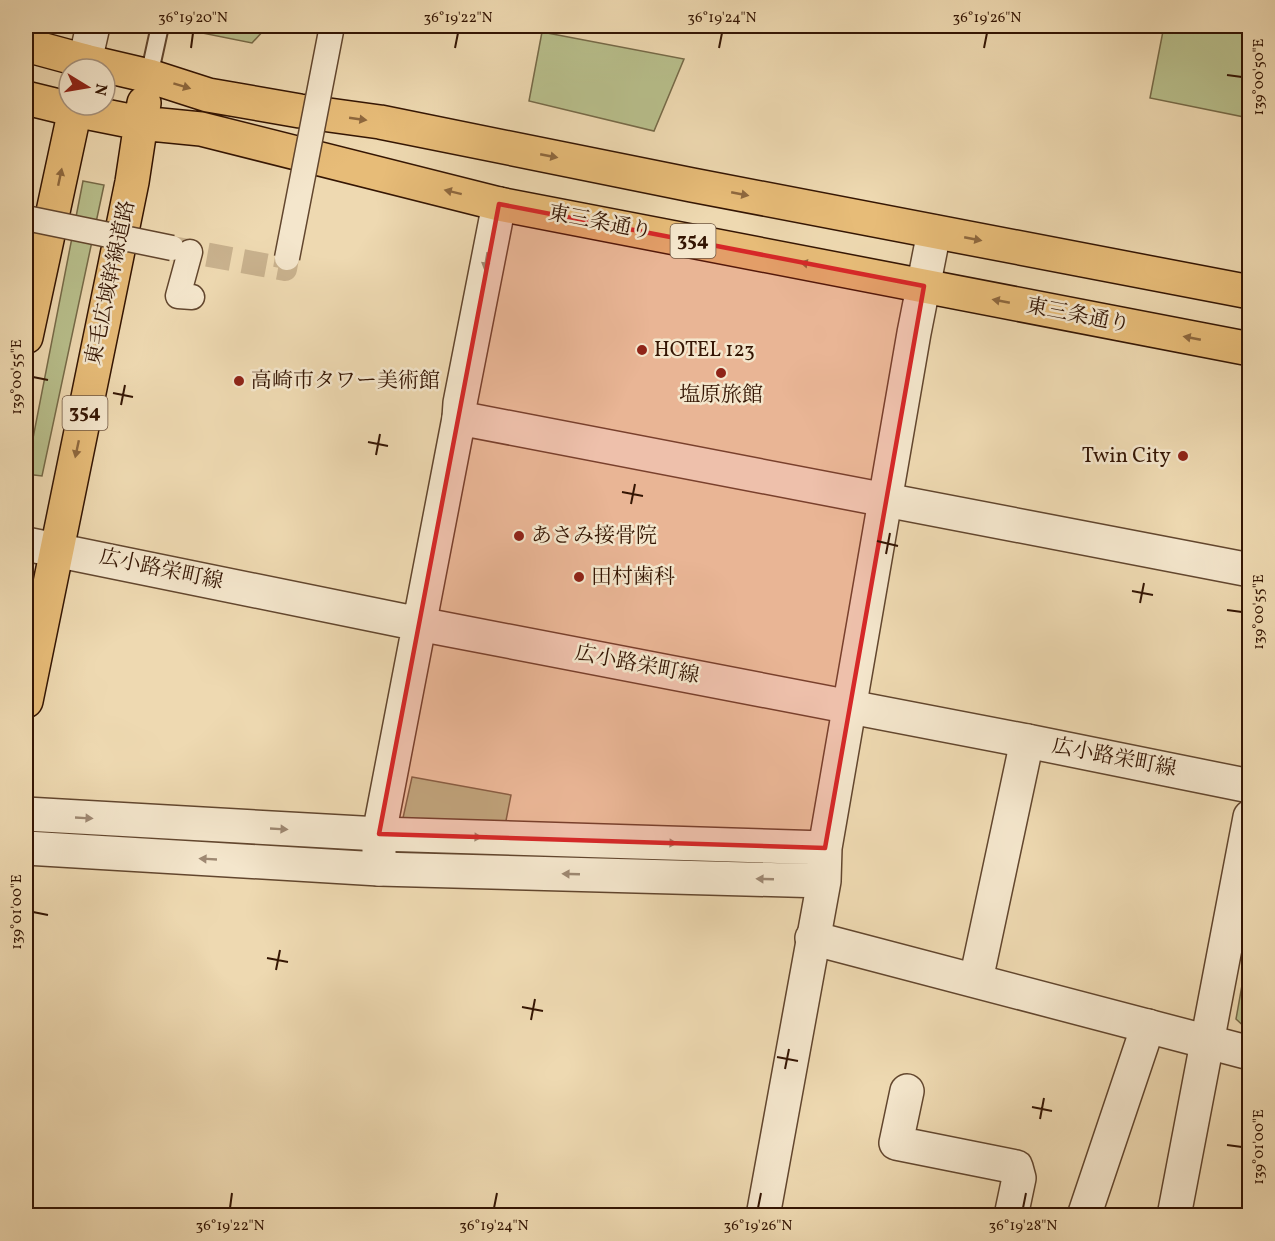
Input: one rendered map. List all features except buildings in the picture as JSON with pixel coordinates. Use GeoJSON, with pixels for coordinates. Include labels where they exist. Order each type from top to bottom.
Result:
{"type":"FeatureCollection","features":[{"type":"Feature","properties":{"kind":"main road"},"geometry":{"type":"LineString","coordinates":[[26,45],[61,57]]}},
{"type":"Feature","properties":{"kind":"main road"},"geometry":{"type":"LineString","coordinates":[[117,71],[149,76],[208,94],[380,122],[1250,292]]}},
{"type":"Feature","properties":{"kind":"main road","name":"東毛広域幹線道路"},"geometry":{"type":"LineString","coordinates":[[26,701],[41,547],[132,182],[149,76]]}},
{"type":"Feature","properties":{"kind":"main road","name":"東三条通り"},"geometry":{"type":"LineString","coordinates":[[26,98],[57,104]]}},
{"type":"Feature","properties":{"kind":"main road"},"geometry":{"type":"LineString","coordinates":[[26,337],[73,117]]}},
{"type":"Feature","properties":{"kind":"main road","name":"東三条通り"},"geometry":{"type":"LineString","coordinates":[[116,117],[140,123],[201,129],[499,204],[1250,349]]}},
{"type":"Feature","properties":{"kind":"street"},"geometry":{"type":"LineString","coordinates":[[86,57],[93,26]]}},
{"type":"Feature","properties":{"kind":"street"},"geometry":{"type":"LineString","coordinates":[[287,258],[333,26]]}},
{"type":"Feature","properties":{"kind":"street"},"geometry":{"type":"LineString","coordinates":[[379,869],[379,834],[499,204]]}},
{"type":"Feature","properties":{"kind":"street"},"geometry":{"type":"LineString","coordinates":[[26,218],[181,250],[178,296],[192,297]]}},
{"type":"Feature","properties":{"kind":"street"},"geometry":{"type":"LineString","coordinates":[[763,1215],[824,881],[825,848],[849,706],[914,333],[934,232]]}},
{"type":"Feature","properties":{"kind":"street"},"geometry":{"type":"LineString","coordinates":[[459,418],[1250,570]]}},
{"type":"Feature","properties":{"kind":"street","name":"広小路栄町線"},"geometry":{"type":"LineString","coordinates":[[41,547],[419,624],[1250,786]]}},
{"type":"Feature","properties":{"kind":"street"},"geometry":{"type":"LineString","coordinates":[[976,980],[1027,741]]}},
{"type":"Feature","properties":{"kind":"street"},"geometry":{"type":"LineString","coordinates":[[26,814],[379,834],[825,848]]}},
{"type":"Feature","properties":{"kind":"street"},"geometry":{"type":"LineString","coordinates":[[1174,1215],[1250,817]]}},
{"type":"Feature","properties":{"kind":"street"},"geometry":{"type":"LineString","coordinates":[[26,848],[379,869],[824,881]]}},
{"type":"Feature","properties":{"kind":"street"},"geometry":{"type":"LineString","coordinates":[[812,938],[1250,1053]]}},
{"type":"Feature","properties":{"kind":"street"},"geometry":{"type":"LineString","coordinates":[[1083,1215],[1149,1026]]}},
{"type":"Feature","properties":{"kind":"street"},"geometry":{"type":"LineString","coordinates":[[907,1091],[896,1143],[1016,1167],[1019,1178],[1011,1215]]}},
{"type":"Feature","properties":{"kind":"lane"},"geometry":{"type":"LineString","coordinates":[[149,76],[160,26]]}},
{"type":"Feature","properties":{"kind":"highlighted area"},"geometry":{"type":"Polygon","coordinates":[[[499,204],[924,286],[825,848],[379,834],[499,204]]]}},
{"type":"Feature","properties":{"kind":"green space"},"geometry":{"type":"Polygon","coordinates":[[[182,26],[266,26],[252,43],[182,29],[182,26]]]}},
{"type":"Feature","properties":{"kind":"green space"},"geometry":{"type":"Polygon","coordinates":[[[1164,26],[1249,26],[1249,118],[1150,98],[1164,26]]]}},
{"type":"Feature","properties":{"kind":"green space"},"geometry":{"type":"Polygon","coordinates":[[[542,32],[684,59],[654,131],[529,101],[542,32]]]}},
{"type":"Feature","properties":{"kind":"green space"},"geometry":{"type":"Polygon","coordinates":[[[83,181],[104,185],[42,476],[26,474],[83,181]]]}},
{"type":"Feature","properties":{"kind":"green space"},"geometry":{"type":"Polygon","coordinates":[[[412,777],[511,795],[504,831],[401,827],[412,777]]]}},
{"type":"Feature","properties":{"kind":"green space"},"geometry":{"type":"Polygon","coordinates":[[[1249,946],[1249,1031],[1236,1019],[1249,946]]]}},
{"type":"Feature","properties":{"kind":"tunnel"},"geometry":{"type":"LineString","coordinates":[[172,248],[285,269],[287,258]]}},
{"type":"Feature","properties":{"kind":"place","name":"HOTEL 123"},"geometry":{"type":"Point","coordinates":[642,350]}},
{"type":"Feature","properties":{"kind":"place","name":"塩原旅館"},"geometry":{"type":"Point","coordinates":[721,373]}},
{"type":"Feature","properties":{"kind":"place","name":"高崎市タワー美術館"},"geometry":{"type":"Point","coordinates":[239,381]}},
{"type":"Feature","properties":{"kind":"place","name":"Twin City"},"geometry":{"type":"Point","coordinates":[1183,456]}},
{"type":"Feature","properties":{"kind":"place","name":"あさみ接骨院"},"geometry":{"type":"Point","coordinates":[519,536]}},
{"type":"Feature","properties":{"kind":"place","name":"田村歯科"},"geometry":{"type":"Point","coordinates":[579,577]}}]}
